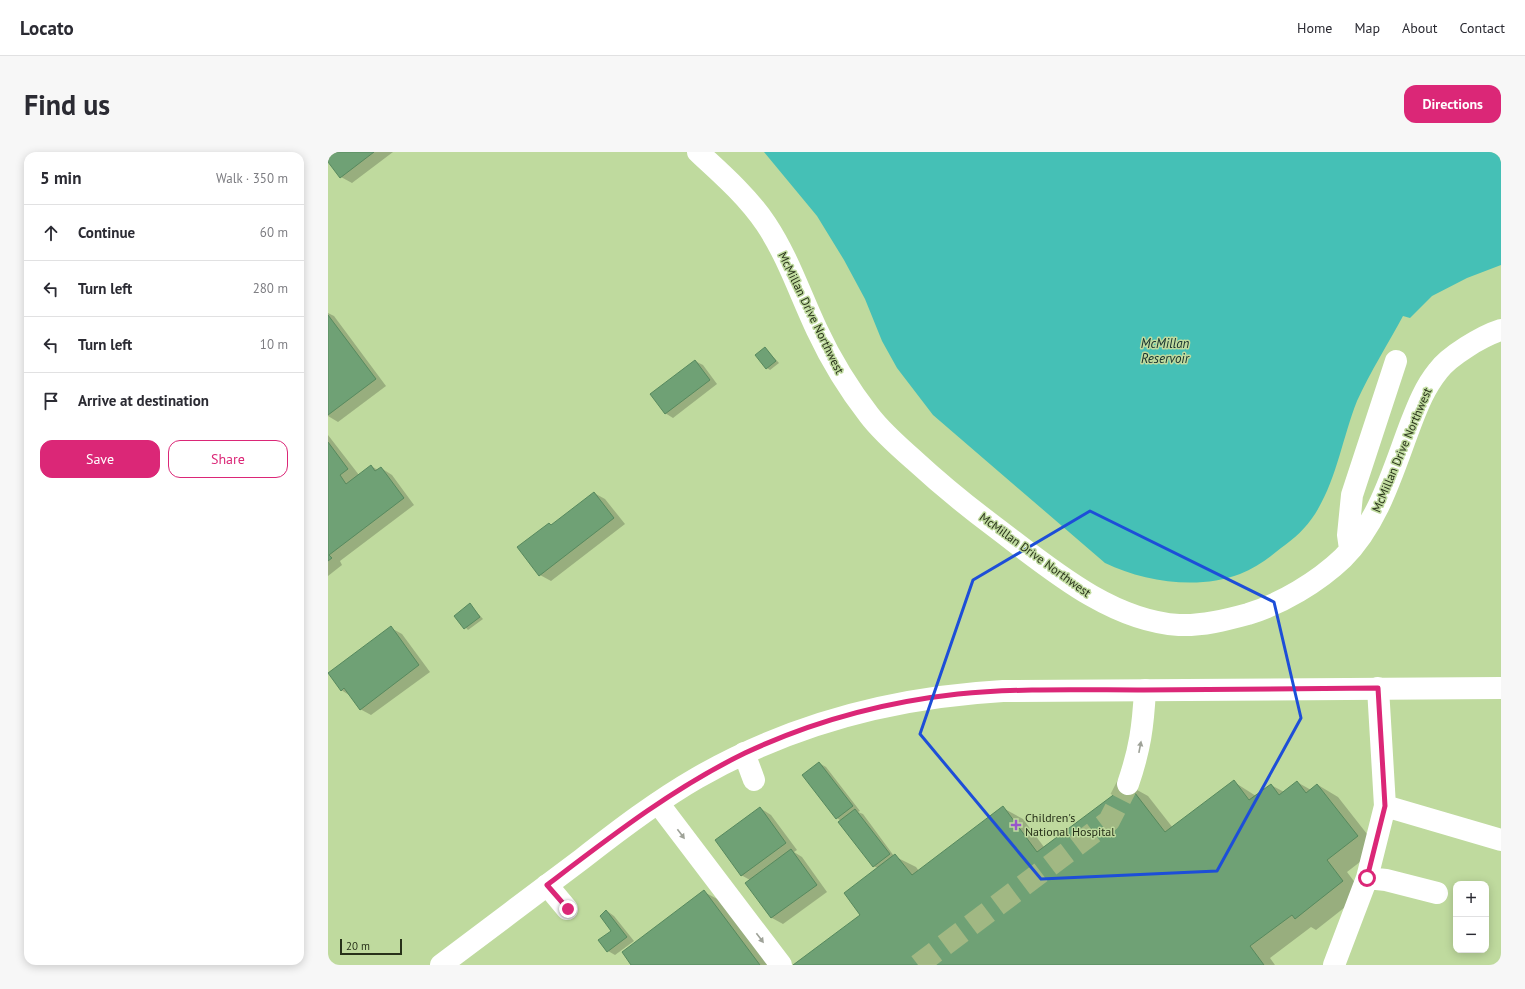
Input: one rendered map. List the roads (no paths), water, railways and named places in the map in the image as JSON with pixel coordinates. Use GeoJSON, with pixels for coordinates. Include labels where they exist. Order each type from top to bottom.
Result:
{"type":"FeatureCollection","features":[{"type":"Feature","properties":{"kind":"main road","name":"McMillan Drive Northwest"},"geometry":{"type":"LineString","coordinates":[[698,152],[730,181],[766,223],[790,266],[817,330],[841,376],[871,417],[901,448],[957,498],[1087,594],[1119,610],[1151,620],[1178,625],[1220,622],[1263,609],[1303,589],[1342,558],[1374,519],[1422,395],[1439,369],[1461,351],[1501,330]]}},
{"type":"Feature","properties":{"kind":"main road"},"geometry":{"type":"LineString","coordinates":[[1350,549],[1348,535],[1352,495],[1396,361]]}},
{"type":"Feature","properties":{"kind":"main road"},"geometry":{"type":"LineString","coordinates":[[1334,965],[1367,878],[1385,806],[1378,688]]}},
{"type":"Feature","properties":{"kind":"main road"},"geometry":{"type":"LineString","coordinates":[[441,965],[658,803],[698,777],[744,754],[812,726],[888,706],[938,696],[1003,691],[1501,688]]}},
{"type":"Feature","properties":{"kind":"main road"},"geometry":{"type":"LineString","coordinates":[[1128,784],[1136,764],[1141,742],[1145,690]]}},
{"type":"Feature","properties":{"kind":"main road"},"geometry":{"type":"LineString","coordinates":[[744,754],[754,780]]}},
{"type":"Feature","properties":{"kind":"main road"},"geometry":{"type":"LineString","coordinates":[[658,803],[781,965]]}},
{"type":"Feature","properties":{"kind":"main road"},"geometry":{"type":"LineString","coordinates":[[1385,806],[1501,840]]}},
{"type":"Feature","properties":{"kind":"main road"},"geometry":{"type":"LineString","coordinates":[[1367,878],[1386,880],[1437,893]]}},
{"type":"Feature","properties":{"kind":"main road"},"geometry":{"type":"LineString","coordinates":[[547,885],[568,909]]}},
{"type":"Feature","properties":{"kind":"water","name":"McMillan Reservoir"},"geometry":{"type":"Polygon","coordinates":[[[764,152],[1501,152],[1501,265],[1467,278],[1432,296],[1410,318],[1403,316],[1362,390],[1352,415],[1329,487],[1323,501],[1304,529],[1272,555],[1246,572],[1224,579],[1207,582],[1172,582],[1137,575],[1120,570],[1105,563],[933,415],[897,368],[882,341],[865,299],[844,260],[817,216],[764,152]]]}},
{"type":"Feature","properties":{"kind":"tunnel"},"geometry":{"type":"LineString","coordinates":[[918,965],[1109,821],[1128,784]]}},
{"type":"Feature","properties":{"kind":"place","name":"Children's National Hospital"},"geometry":{"type":"Point","coordinates":[1016,825]}}]}
